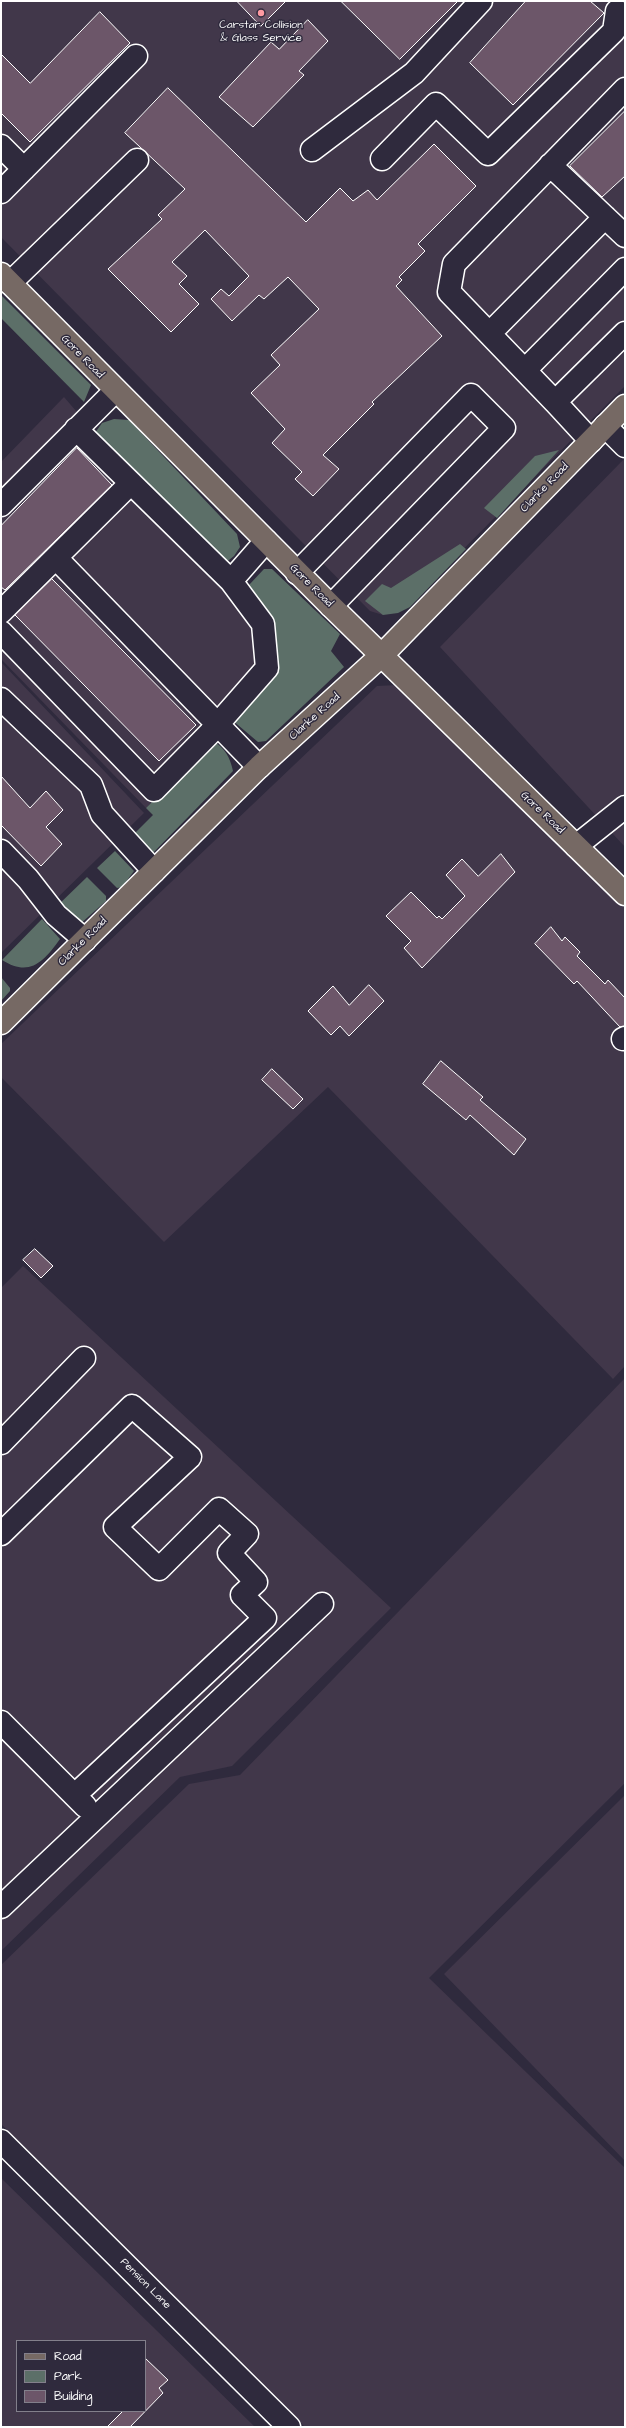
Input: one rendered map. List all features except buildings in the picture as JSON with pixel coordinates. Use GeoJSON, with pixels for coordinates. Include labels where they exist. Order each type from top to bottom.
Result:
{"type":"FeatureCollection","features":[{"type":"Feature","properties":{"kind":"main road","name":"Gore Road"},"geometry":{"type":"LineString","coordinates":[[6,279],[331,606],[625,894]]}},
{"type":"Feature","properties":{"kind":"main road","name":"Clarke Road"},"geometry":{"type":"LineString","coordinates":[[1,1023],[259,767],[382,655],[625,406]]}},
{"type":"Feature","properties":{"kind":"street"},"geometry":{"type":"LineString","coordinates":[[312,150],[414,73],[481,1]]}},
{"type":"Feature","properties":{"kind":"street"},"geometry":{"type":"LineString","coordinates":[[382,159],[436,104],[488,154],[614,31],[616,5]]}},
{"type":"Feature","properties":{"kind":"street"},"geometry":{"type":"LineString","coordinates":[[1,192],[136,56]]}},
{"type":"Feature","properties":{"kind":"street"},"geometry":{"type":"LineString","coordinates":[[625,89],[454,264],[449,292],[555,402],[598,434],[625,446]]}},
{"type":"Feature","properties":{"kind":"street"},"geometry":{"type":"LineString","coordinates":[[1,146],[24,169]]}},
{"type":"Feature","properties":{"kind":"street"},"geometry":{"type":"LineString","coordinates":[[6,279],[137,160]]}},
{"type":"Feature","properties":{"kind":"street"},"geometry":{"type":"LineString","coordinates":[[550,166],[625,236]]}},
{"type":"Feature","properties":{"kind":"street"},"geometry":{"type":"LineString","coordinates":[[490,333],[605,218]]}},
{"type":"Feature","properties":{"kind":"street"},"geometry":{"type":"LineString","coordinates":[[525,370],[625,269]]}},
{"type":"Feature","properties":{"kind":"street"},"geometry":{"type":"LineString","coordinates":[[555,402],[625,333]]}},
{"type":"Feature","properties":{"kind":"street"},"geometry":{"type":"LineString","coordinates":[[1,505],[115,390]]}},
{"type":"Feature","properties":{"kind":"street"},"geometry":{"type":"LineString","coordinates":[[298,573],[471,395],[504,428],[331,606]]}},
{"type":"Feature","properties":{"kind":"street"},"geometry":{"type":"LineString","coordinates":[[1,632],[154,790],[217,725],[267,668],[263,624],[231,582],[76,429]]}},
{"type":"Feature","properties":{"kind":"street"},"geometry":{"type":"LineString","coordinates":[[1,612],[131,483]]}},
{"type":"Feature","properties":{"kind":"street"},"geometry":{"type":"LineString","coordinates":[[231,582],[266,541]]}},
{"type":"Feature","properties":{"kind":"street"},"geometry":{"type":"LineString","coordinates":[[56,558],[259,767]]}},
{"type":"Feature","properties":{"kind":"street"},"geometry":{"type":"LineString","coordinates":[[1,699],[91,786],[102,814],[154,872]]}},
{"type":"Feature","properties":{"kind":"street"},"geometry":{"type":"LineString","coordinates":[[576,846],[625,807]]}},
{"type":"Feature","properties":{"kind":"street"},"geometry":{"type":"LineString","coordinates":[[1,851],[28,879],[56,915],[85,940]]}},
{"type":"Feature","properties":{"kind":"street"},"geometry":{"type":"LineString","coordinates":[[1,1443],[84,1358]]}},
{"type":"Feature","properties":{"kind":"street"},"geometry":{"type":"LineString","coordinates":[[1,1534],[132,1406],[190,1457],[114,1527],[159,1569],[219,1509],[247,1534],[229,1553],[256,1582],[242,1595],[265,1618],[74,1795]]}},
{"type":"Feature","properties":{"kind":"street"},"geometry":{"type":"LineString","coordinates":[[1,1907],[322,1604]]}},
{"type":"Feature","properties":{"kind":"street"},"geometry":{"type":"LineString","coordinates":[[1,1722],[97,1817]]}},
{"type":"Feature","properties":{"kind":"street","name":"Pension Lane"},"geometry":{"type":"LineString","coordinates":[[1,2140],[289,2427]]}},
{"type":"Feature","properties":{"kind":"shaded area"},"geometry":{"type":"Polygon","coordinates":[[[1,1],[625,1],[625,386],[409,604],[383,615],[370,611],[1,237],[1,1]]]}},
{"type":"Feature","properties":{"kind":"shaded area"},"geometry":{"type":"Polygon","coordinates":[[[64,397],[95,433],[224,564],[248,593],[273,677],[146,808],[1,659],[1,462],[64,397]]]}},
{"type":"Feature","properties":{"kind":"shaded area"},"geometry":{"type":"Polygon","coordinates":[[[625,458],[625,847],[440,647],[625,458]]]}},
{"type":"Feature","properties":{"kind":"shaded area"},"geometry":{"type":"Polygon","coordinates":[[[1,662],[144,813],[1,953],[1,662]]]}},
{"type":"Feature","properties":{"kind":"shaded area"},"geometry":{"type":"Polygon","coordinates":[[[398,685],[625,907],[625,1366],[613,1379],[328,1087],[164,1242],[1,1077],[1,1044],[377,686],[398,685]]]}},
{"type":"Feature","properties":{"kind":"shaded area"},"geometry":{"type":"Polygon","coordinates":[[[23,1266],[391,1608],[232,1766],[180,1777],[1,1951],[1,1288],[23,1266]]]}},
{"type":"Feature","properties":{"kind":"shaded area"},"geometry":{"type":"Polygon","coordinates":[[[625,1378],[625,1783],[429,1978],[625,2168],[625,2427],[305,2427],[1,2124],[1,1965],[189,1784],[240,1775],[625,1378]]]}},
{"type":"Feature","properties":{"kind":"shaded area"},"geometry":{"type":"Polygon","coordinates":[[[625,1795],[625,2161],[444,1974],[625,1795]]]}},
{"type":"Feature","properties":{"kind":"shaded area"},"geometry":{"type":"Polygon","coordinates":[[[1,2178],[255,2427],[1,2427],[1,2178]]]}},
{"type":"Feature","properties":{"kind":"green space"},"geometry":{"type":"Polygon","coordinates":[[[1,295],[91,385],[84,402],[1,318],[1,295]]]}},
{"type":"Feature","properties":{"kind":"green space"},"geometry":{"type":"Polygon","coordinates":[[[114,419],[129,420],[237,534],[240,547],[234,556],[224,564],[95,433],[102,423],[114,419]]]}},
{"type":"Feature","properties":{"kind":"green space"},"geometry":{"type":"Polygon","coordinates":[[[559,450],[497,518],[484,508],[535,456],[559,450]]]}},
{"type":"Feature","properties":{"kind":"green space"},"geometry":{"type":"Polygon","coordinates":[[[460,544],[466,549],[410,607],[398,613],[383,615],[365,601],[382,584],[391,588],[460,544]]]}},
{"type":"Feature","properties":{"kind":"green space"},"geometry":{"type":"Polygon","coordinates":[[[264,569],[272,569],[340,634],[331,651],[344,667],[266,741],[258,742],[232,720],[273,677],[248,593],[249,585],[264,569]]]}},
{"type":"Feature","properties":{"kind":"green space"},"geometry":{"type":"Polygon","coordinates":[[[213,741],[226,753],[233,771],[152,854],[128,840],[153,815],[146,808],[213,741]]]}},
{"type":"Feature","properties":{"kind":"green space"},"geometry":{"type":"Polygon","coordinates":[[[115,851],[134,871],[122,887],[117,888],[97,868],[115,851]]]}},
{"type":"Feature","properties":{"kind":"green space"},"geometry":{"type":"Polygon","coordinates":[[[87,877],[106,896],[106,901],[79,925],[54,909],[87,877]]]}},
{"type":"Feature","properties":{"kind":"green space"},"geometry":{"type":"Polygon","coordinates":[[[42,919],[60,939],[48,955],[35,965],[28,967],[12,965],[2,960],[42,919]]]}},
{"type":"Feature","properties":{"kind":"green space"},"geometry":{"type":"Polygon","coordinates":[[[1,977],[10,988],[10,991],[1,1001],[1,977]]]}},
{"type":"Feature","properties":{"kind":"place","name":"Carstar Collision & Glass Service"},"geometry":{"type":"Point","coordinates":[261,13]}}]}
